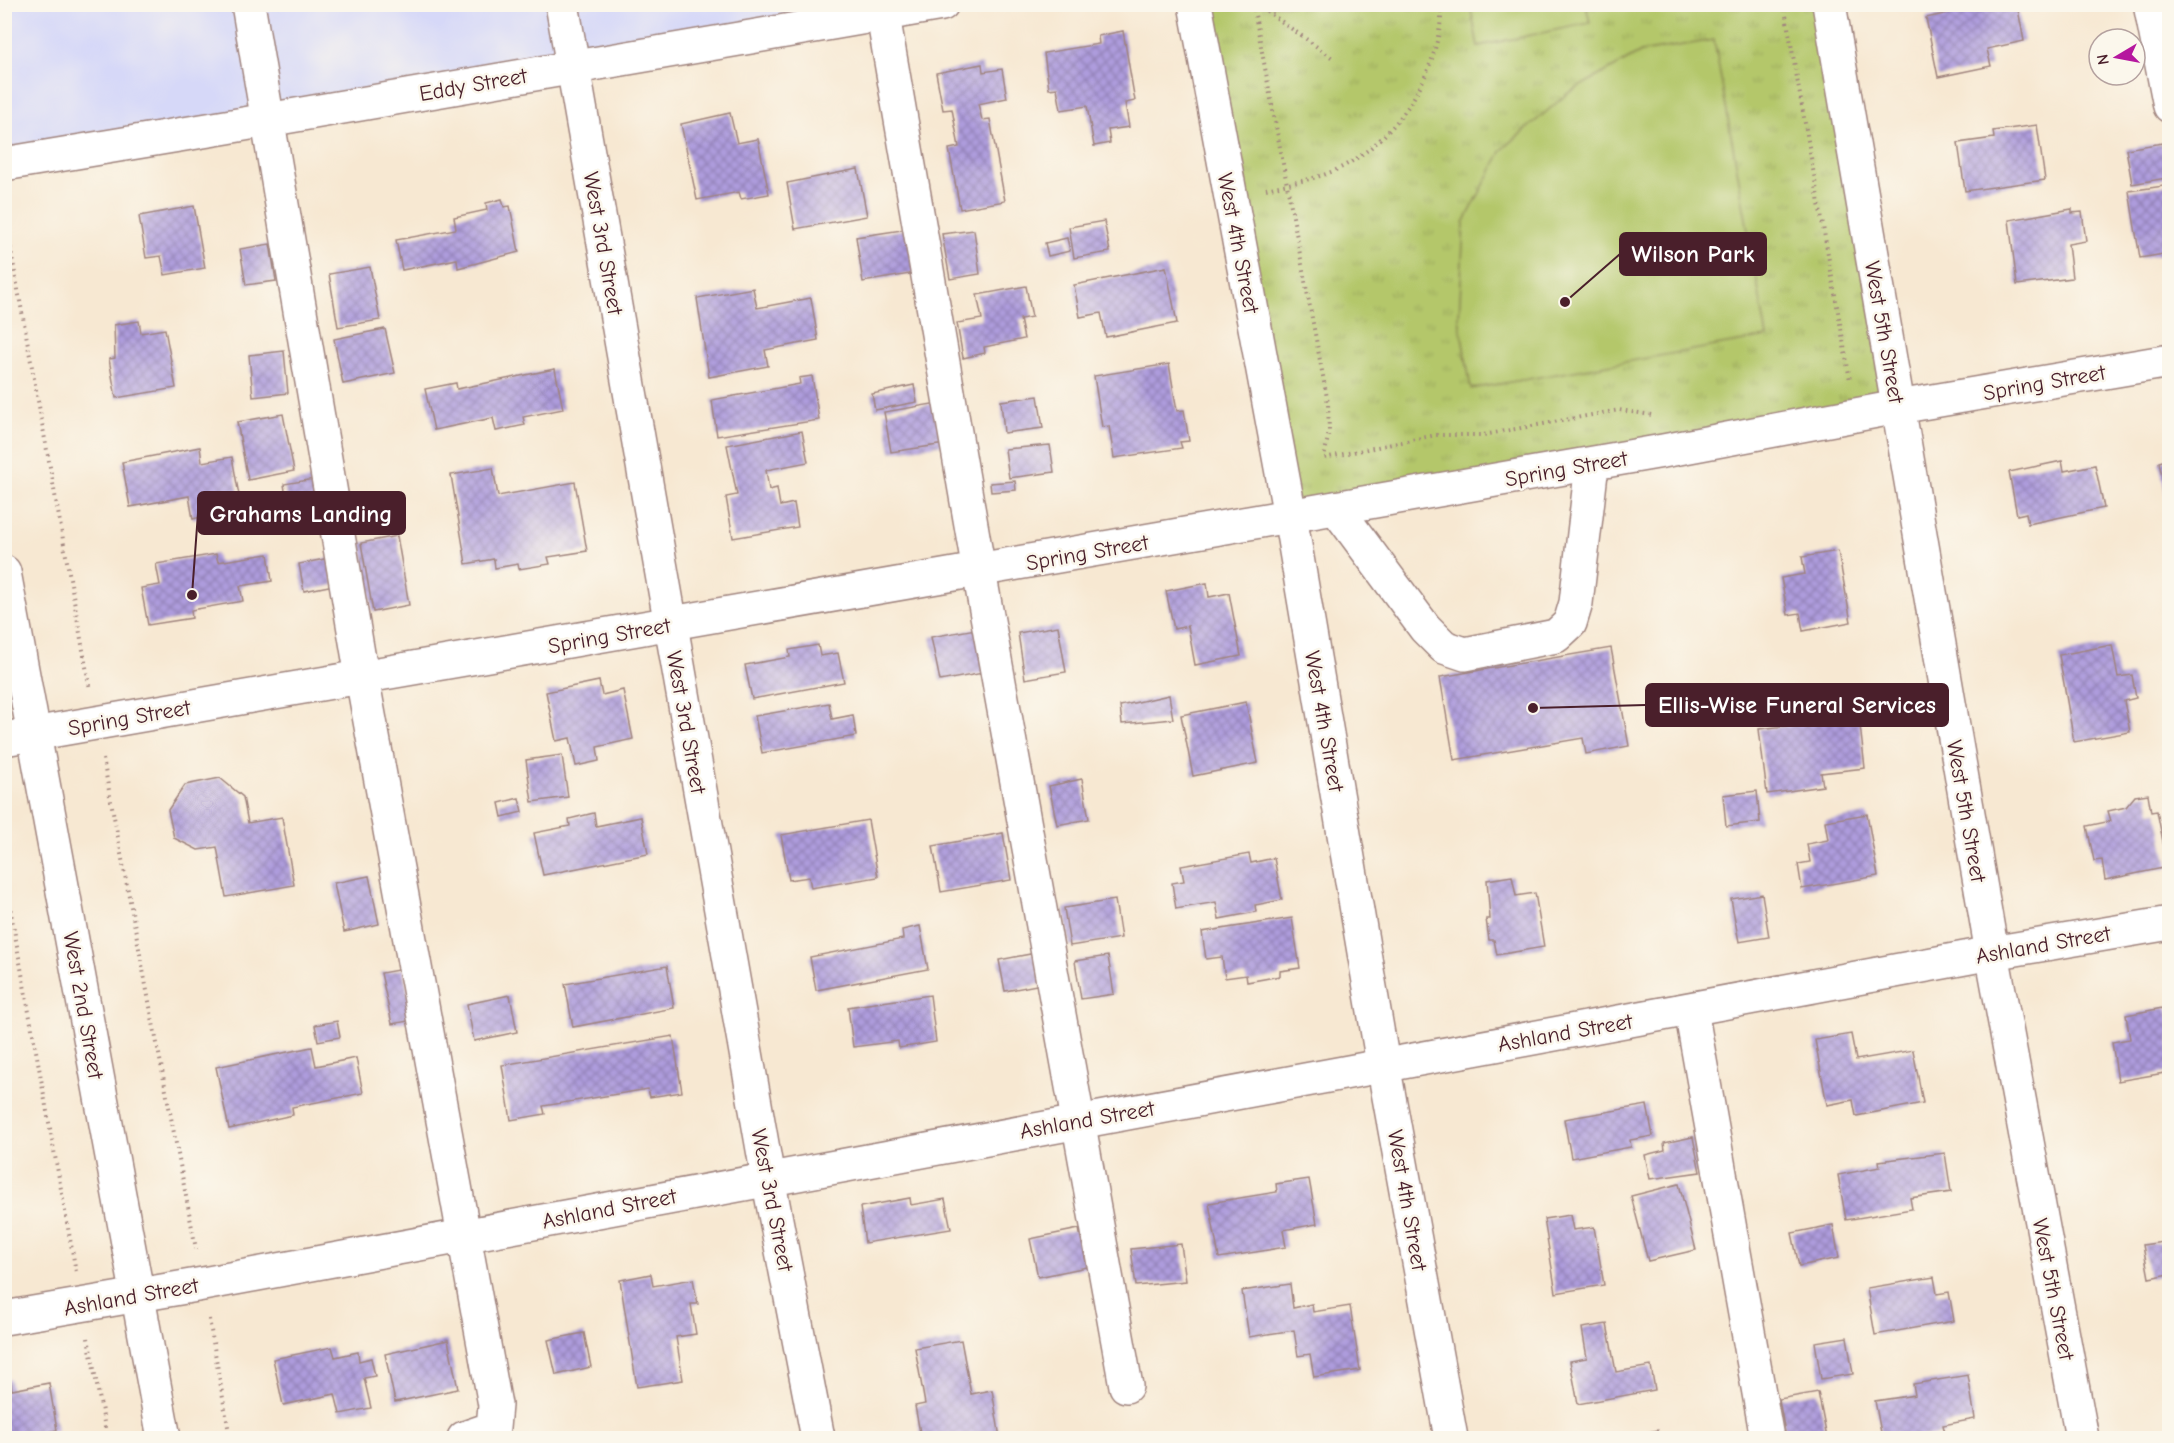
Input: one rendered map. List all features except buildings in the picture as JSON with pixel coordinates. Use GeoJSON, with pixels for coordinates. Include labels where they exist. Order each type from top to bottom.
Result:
{"type":"FeatureCollection","features":[{"type":"Feature","properties":{"kind":"street"},"geometry":{"type":"LineString","coordinates":[[248,4],[362,677],[495,1405],[493,1428],[464,1438]]}},
{"type":"Feature","properties":{"kind":"street","name":"West 3rd Street"},"geometry":{"type":"LineString","coordinates":[[562,4],[768,1178],[818,1438]]}},
{"type":"Feature","properties":{"kind":"street","name":"Eddy Street"},"geometry":{"type":"LineString","coordinates":[[4,164],[268,121],[882,9],[942,4]]}},
{"type":"Feature","properties":{"kind":"street","name":"West 4th Street"},"geometry":{"type":"LineString","coordinates":[[1195,4],[1290,516],[1383,1064],[1451,1438]]}},
{"type":"Feature","properties":{"kind":"street","name":"West 5th Street"},"geometry":{"type":"LineString","coordinates":[[1829,4],[1992,953],[2082,1438]]}},
{"type":"Feature","properties":{"kind":"street"},"geometry":{"type":"LineString","coordinates":[[2151,4],[2169,106]]}},
{"type":"Feature","properties":{"kind":"street"},"geometry":{"type":"LineString","coordinates":[[882,9],[1126,1386]]}},
{"type":"Feature","properties":{"kind":"street","name":"Spring Street"},"geometry":{"type":"LineString","coordinates":[[19,736],[980,571],[1592,464],[1898,407],[2169,361]]}},
{"type":"Feature","properties":{"kind":"street"},"geometry":{"type":"LineString","coordinates":[[1336,508],[1425,628],[1444,647],[1465,654],[1556,636],[1570,623],[1576,603],[1592,464]]}},
{"type":"Feature","properties":{"kind":"street","name":"West 2nd Street"},"geometry":{"type":"LineString","coordinates":[[4,572],[19,736],[138,1296],[164,1438]]}},
{"type":"Feature","properties":{"kind":"street","name":"Ashland Street"},"geometry":{"type":"LineString","coordinates":[[4,1318],[138,1296],[1383,1064],[2169,923]]}},
{"type":"Feature","properties":{"kind":"street"},"geometry":{"type":"LineString","coordinates":[[1690,1010],[1767,1438]]}},
{"type":"Feature","properties":{"kind":"path"},"geometry":{"type":"LineString","coordinates":[[1253,4],[1328,403],[1329,431],[1324,458],[1436,435],[1483,435],[1619,410],[1655,416]]}},
{"type":"Feature","properties":{"kind":"path"},"geometry":{"type":"LineString","coordinates":[[1257,4],[1334,59]]}},
{"type":"Feature","properties":{"kind":"path"},"geometry":{"type":"LineString","coordinates":[[1230,196],[1316,177],[1341,168],[1385,136],[1403,116],[1429,67],[1442,4]]}},
{"type":"Feature","properties":{"kind":"path"},"geometry":{"type":"LineString","coordinates":[[1784,4],[1852,386]]}},
{"type":"Feature","properties":{"kind":"path"},"geometry":{"type":"LineString","coordinates":[[4,212],[96,722],[230,1438]]}},
{"type":"Feature","properties":{"kind":"path"},"geometry":{"type":"LineString","coordinates":[[4,874],[107,1438]]}},
{"type":"Feature","properties":{"kind":"shaded area"},"geometry":{"type":"Polygon","coordinates":[[[5,5],[942,5],[5,164],[5,5]]]}},
{"type":"Feature","properties":{"kind":"green space"},"geometry":{"type":"Polygon","coordinates":[[[1195,5],[1829,5],[1898,407],[1290,516],[1195,5]]]}},
{"type":"Feature","properties":{"kind":"green space"},"geometry":{"type":"Polygon","coordinates":[[[1470,5],[1586,5],[1590,23],[1478,46],[1470,5]]]}},
{"type":"Feature","properties":{"kind":"green space"},"geometry":{"type":"Polygon","coordinates":[[[1714,40],[1767,337],[1471,389],[1459,319],[1464,223],[1502,150],[1568,93],[1641,52],[1714,40]]]}},
{"type":"Feature","properties":{"kind":"place","name":"Wilson Park"},"geometry":{"type":"Point","coordinates":[1565,302]}},
{"type":"Feature","properties":{"kind":"place","name":"Grahams Landing"},"geometry":{"type":"Point","coordinates":[192,595]}},
{"type":"Feature","properties":{"kind":"place","name":"Ellis-Wise Funeral Services"},"geometry":{"type":"Point","coordinates":[1533,708]}}]}
